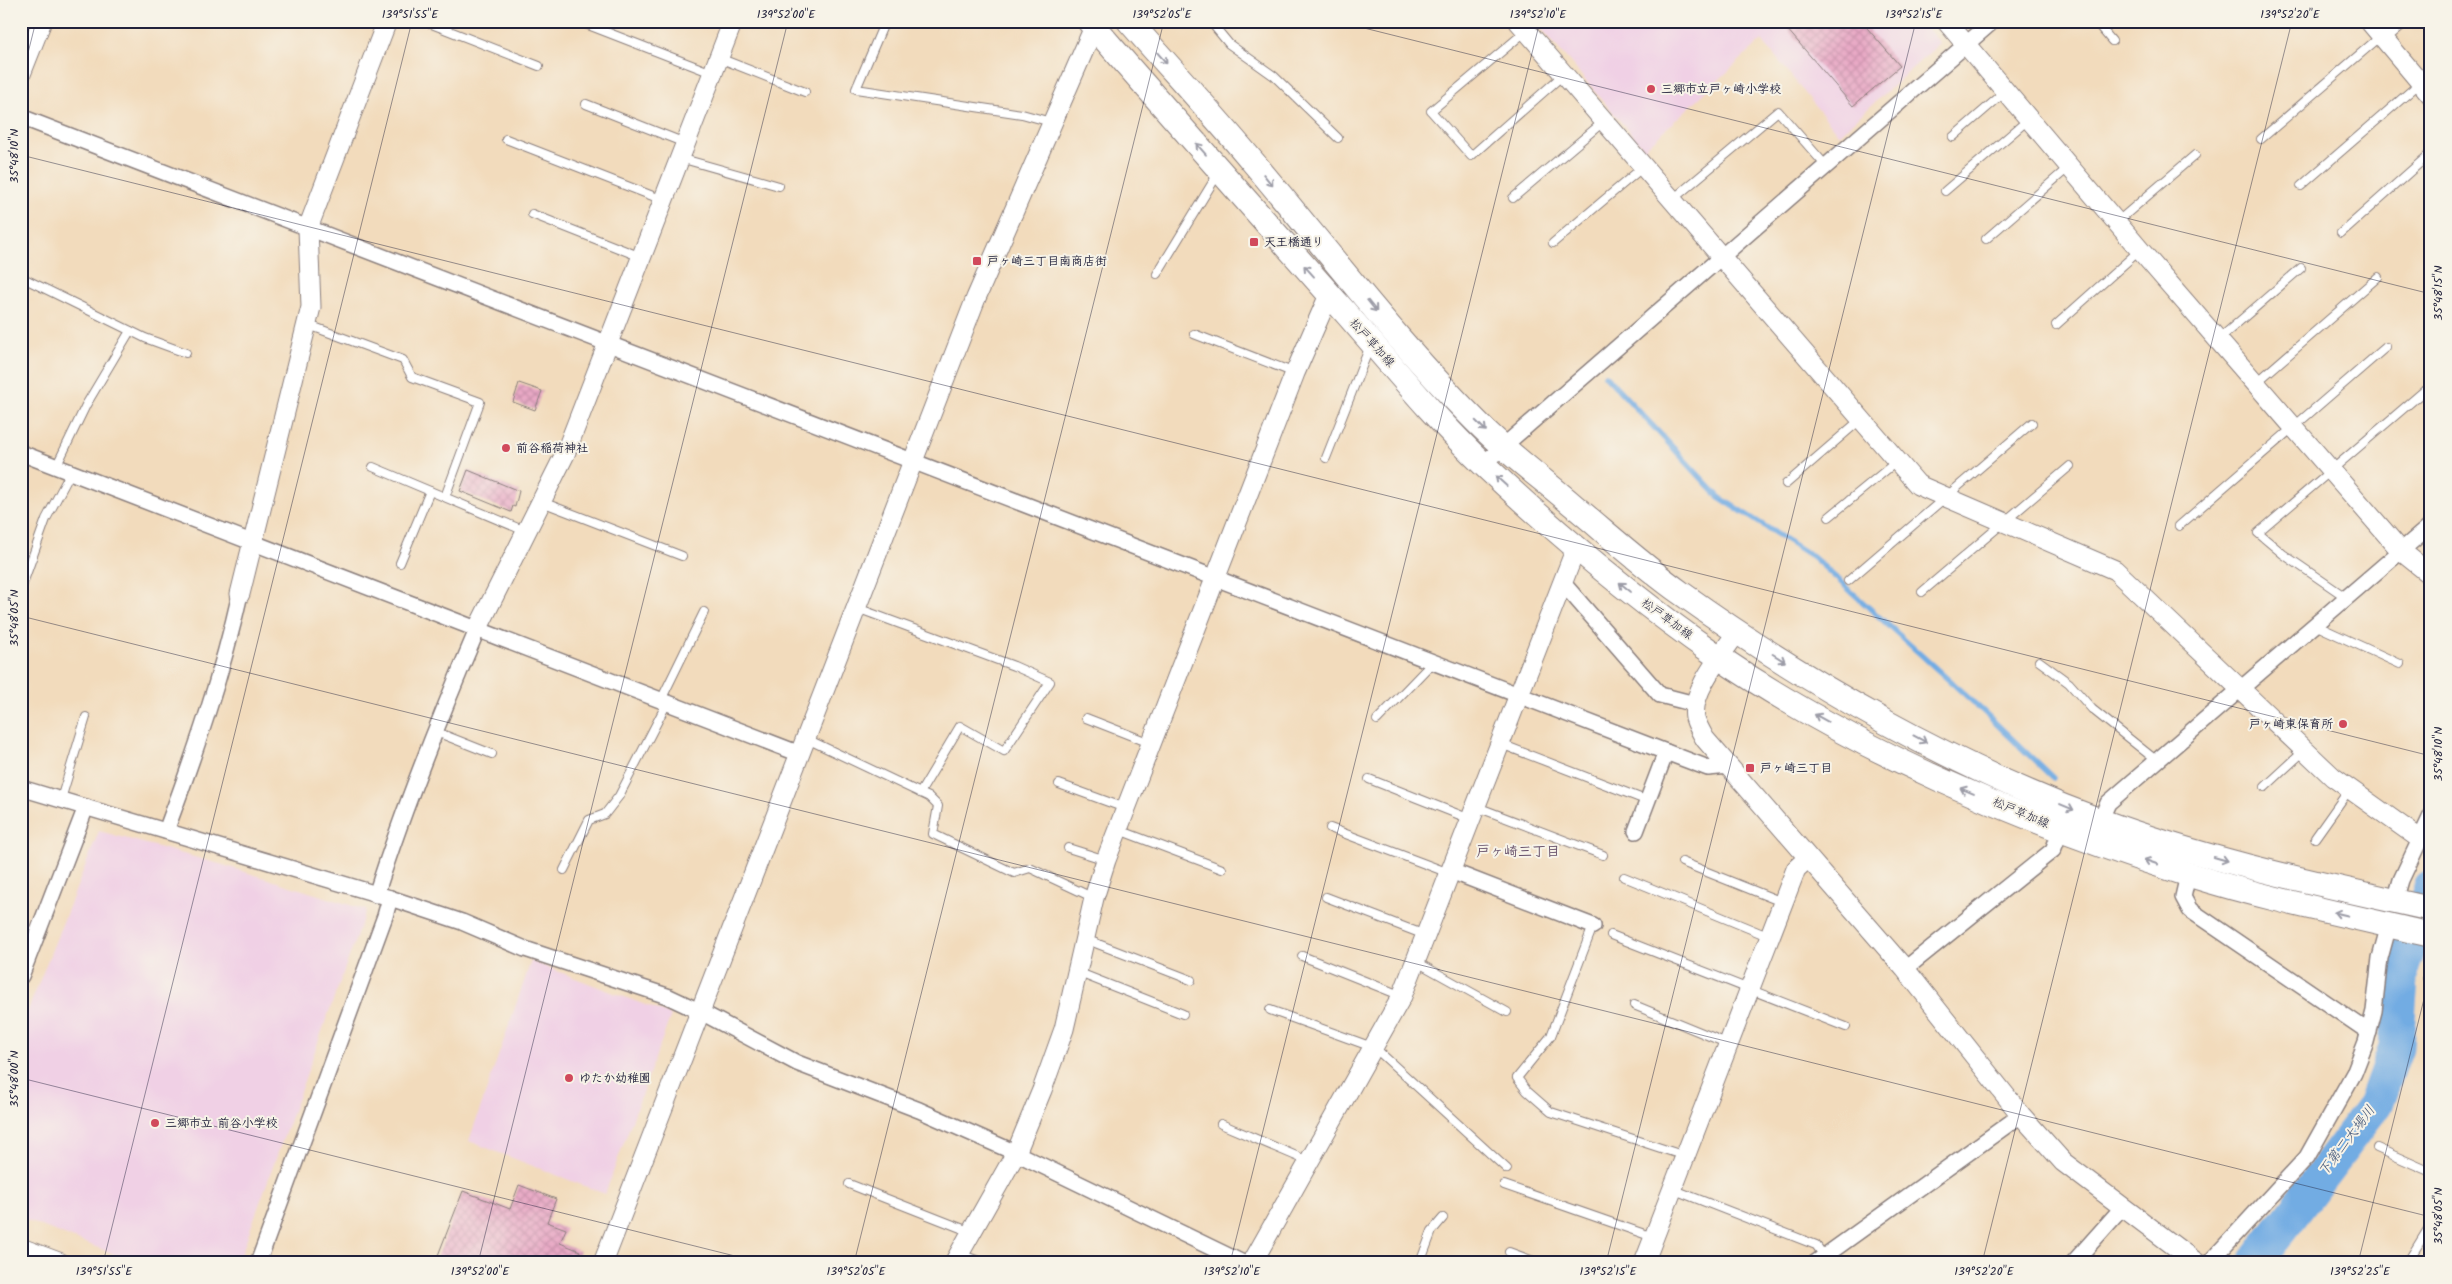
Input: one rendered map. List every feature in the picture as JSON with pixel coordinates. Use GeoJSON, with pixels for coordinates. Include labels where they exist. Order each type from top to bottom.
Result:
{"type":"FeatureCollection","features":[{"type":"Feature","properties":{"kind":"main road","name":"松戸草加線"},"geometry":{"type":"LineString","coordinates":[[1129,21],[1252,160],[1388,325],[1438,381],[1503,447],[1677,591],[1737,632],[1871,712],[1947,753],[2019,787],[2100,821],[2252,868],[2431,909]]}},
{"type":"Feature","properties":{"kind":"main road","name":"松戸草加線"},"geometry":{"type":"LineString","coordinates":[[1094,23],[1329,295],[1483,464],[1576,548],[1647,605],[1720,658],[1860,740],[1955,786],[2061,830],[2188,875],[2431,935]]}},
{"type":"Feature","properties":{"kind":"street"},"geometry":{"type":"LineString","coordinates":[[21,74],[42,21]]}},
{"type":"Feature","properties":{"kind":"street"},"geometry":{"type":"LineString","coordinates":[[166,831],[196,751],[215,691],[311,307],[308,228],[387,21]]}},
{"type":"Feature","properties":{"kind":"street"},"geometry":{"type":"LineString","coordinates":[[258,1263],[382,926],[383,896],[399,824],[434,732],[477,630],[565,454],[733,21]]}},
{"type":"Feature","properties":{"kind":"street"},"geometry":{"type":"LineString","coordinates":[[1946,21],[2116,223],[2219,339],[2401,551],[2431,575]]}},
{"type":"Feature","properties":{"kind":"street"},"geometry":{"type":"LineString","coordinates":[[1483,464],[1993,21]]}},
{"type":"Feature","properties":{"kind":"street"},"geometry":{"type":"LineString","coordinates":[[2369,21],[2425,89]]}},
{"type":"Feature","properties":{"kind":"street"},"geometry":{"type":"LineString","coordinates":[[603,1263],[976,298],[1094,23]]}},
{"type":"Feature","properties":{"kind":"street"},"geometry":{"type":"LineString","coordinates":[[1522,26],[1896,462],[1918,485],[2115,570],[2349,790],[2420,839]]}},
{"type":"Feature","properties":{"kind":"street"},"geometry":{"type":"LineString","coordinates":[[21,117],[1518,696],[1708,768],[1729,766]]}},
{"type":"Feature","properties":{"kind":"street"},"geometry":{"type":"LineString","coordinates":[[957,1258],[1016,1153],[1064,1028],[1094,898],[1106,860],[1295,373],[1329,295]]}},
{"type":"Feature","properties":{"kind":"street"},"geometry":{"type":"LineString","coordinates":[[21,453],[664,702],[804,747]]}},
{"type":"Feature","properties":{"kind":"street"},"geometry":{"type":"LineString","coordinates":[[2100,821],[2108,803],[2431,525]]}},
{"type":"Feature","properties":{"kind":"street"},"geometry":{"type":"LineString","coordinates":[[1252,1263],[1402,996],[1576,548]]}},
{"type":"Feature","properties":{"kind":"street"},"geometry":{"type":"LineString","coordinates":[[1562,582],[1660,695],[1695,704]]}},
{"type":"Feature","properties":{"kind":"street"},"geometry":{"type":"LineString","coordinates":[[1737,632],[1703,686],[1695,704],[1698,726],[1705,739],[1905,969],[2021,1115],[2063,1162],[2197,1263]]}},
{"type":"Feature","properties":{"kind":"street"},"geometry":{"type":"LineString","coordinates":[[1636,831],[1666,752]]}},
{"type":"Feature","properties":{"kind":"street"},"geometry":{"type":"LineString","coordinates":[[21,788],[383,896],[462,922],[533,952],[667,996],[797,1063],[918,1110],[1016,1153],[1243,1263]]}},
{"type":"Feature","properties":{"kind":"street"},"geometry":{"type":"LineString","coordinates":[[21,976],[86,807]]}},
{"type":"Feature","properties":{"kind":"street"},"geometry":{"type":"LineString","coordinates":[[2395,901],[2400,880],[2431,816]]}},
{"type":"Feature","properties":{"kind":"street"},"geometry":{"type":"LineString","coordinates":[[1905,969],[2053,850],[2061,830]]}},
{"type":"Feature","properties":{"kind":"street"},"geometry":{"type":"LineString","coordinates":[[1645,1263],[1796,869],[1808,858]]}},
{"type":"Feature","properties":{"kind":"street"},"geometry":{"type":"LineString","coordinates":[[1450,873],[1593,926]]}},
{"type":"Feature","properties":{"kind":"street"},"geometry":{"type":"LineString","coordinates":[[2188,875],[2182,897],[2190,910],[2369,1032]]}},
{"type":"Feature","properties":{"kind":"street"},"geometry":{"type":"LineString","coordinates":[[2210,1263],[2307,1157],[2354,1073],[2369,1032],[2374,1011],[2380,958],[2389,925]]}},
{"type":"Feature","properties":{"kind":"street"},"geometry":{"type":"LineString","coordinates":[[2431,965],[2431,977]]}},
{"type":"Feature","properties":{"kind":"street"},"geometry":{"type":"LineString","coordinates":[[1819,1260],[2021,1115]]}},
{"type":"Feature","properties":{"kind":"street"},"geometry":{"type":"LineString","coordinates":[[2073,1263],[2122,1208]]}},
{"type":"Feature","properties":{"kind":"street"},"geometry":{"type":"LineString","coordinates":[[23,1253],[61,1263]]}},
{"type":"Feature","properties":{"kind":"lane"},"geometry":{"type":"LineString","coordinates":[[424,21],[539,66]]}},
{"type":"Feature","properties":{"kind":"lane"},"geometry":{"type":"LineString","coordinates":[[578,21],[805,92]]}},
{"type":"Feature","properties":{"kind":"lane"},"geometry":{"type":"LineString","coordinates":[[885,21],[856,89],[1022,114],[1051,122]]}},
{"type":"Feature","properties":{"kind":"lane"},"geometry":{"type":"LineString","coordinates":[[1210,21],[1229,44],[1274,76],[1338,138]]}},
{"type":"Feature","properties":{"kind":"lane"},"geometry":{"type":"LineString","coordinates":[[2095,21],[2112,41]]}},
{"type":"Feature","properties":{"kind":"lane"},"geometry":{"type":"LineString","coordinates":[[2261,139],[2383,38],[2408,21]]}},
{"type":"Feature","properties":{"kind":"lane"},"geometry":{"type":"LineString","coordinates":[[1522,26],[1431,111],[1471,156],[1563,75]]}},
{"type":"Feature","properties":{"kind":"lane"},"geometry":{"type":"LineString","coordinates":[[2301,186],[2425,89]]}},
{"type":"Feature","properties":{"kind":"lane"},"geometry":{"type":"LineString","coordinates":[[1953,137],[2005,92]]}},
{"type":"Feature","properties":{"kind":"lane"},"geometry":{"type":"LineString","coordinates":[[586,104],[682,150],[779,186]]}},
{"type":"Feature","properties":{"kind":"lane"},"geometry":{"type":"LineString","coordinates":[[1672,200],[1778,111],[1826,166]]}},
{"type":"Feature","properties":{"kind":"lane"},"geometry":{"type":"LineString","coordinates":[[1945,191],[2029,119]]}},
{"type":"Feature","properties":{"kind":"lane"},"geometry":{"type":"LineString","coordinates":[[1513,198],[1604,121]]}},
{"type":"Feature","properties":{"kind":"lane"},"geometry":{"type":"LineString","coordinates":[[506,138],[663,200]]}},
{"type":"Feature","properties":{"kind":"lane"},"geometry":{"type":"LineString","coordinates":[[2341,233],[2431,153]]}},
{"type":"Feature","properties":{"kind":"lane"},"geometry":{"type":"LineString","coordinates":[[2116,223],[2195,154]]}},
{"type":"Feature","properties":{"kind":"lane"},"geometry":{"type":"LineString","coordinates":[[1553,243],[1643,167]]}},
{"type":"Feature","properties":{"kind":"lane"},"geometry":{"type":"LineString","coordinates":[[1986,239],[2069,167]]}},
{"type":"Feature","properties":{"kind":"lane"},"geometry":{"type":"LineString","coordinates":[[1157,274],[1220,171]]}},
{"type":"Feature","properties":{"kind":"lane"},"geometry":{"type":"LineString","coordinates":[[532,214],[641,257]]}},
{"type":"Feature","properties":{"kind":"lane"},"geometry":{"type":"LineString","coordinates":[[2056,325],[2140,250]]}},
{"type":"Feature","properties":{"kind":"lane"},"geometry":{"type":"LineString","coordinates":[[2219,339],[2301,268]]}},
{"type":"Feature","properties":{"kind":"lane"},"geometry":{"type":"LineString","coordinates":[[21,277],[130,330],[186,353]]}},
{"type":"Feature","properties":{"kind":"lane"},"geometry":{"type":"LineString","coordinates":[[2256,383],[2378,277]]}},
{"type":"Feature","properties":{"kind":"lane"},"geometry":{"type":"LineString","coordinates":[[306,324],[403,360],[412,377],[480,402],[445,497]]}},
{"type":"Feature","properties":{"kind":"lane"},"geometry":{"type":"LineString","coordinates":[[56,467],[86,406],[130,330]]}},
{"type":"Feature","properties":{"kind":"lane"},"geometry":{"type":"LineString","coordinates":[[1194,334],[1295,373]]}},
{"type":"Feature","properties":{"kind":"lane"},"geometry":{"type":"LineString","coordinates":[[1326,458],[1372,342]]}},
{"type":"Feature","properties":{"kind":"lane"},"geometry":{"type":"LineString","coordinates":[[2179,526],[2386,347]]}},
{"type":"Feature","properties":{"kind":"lane"},"geometry":{"type":"LineString","coordinates":[[2347,598],[2283,554],[2258,533],[2424,391]]}},
{"type":"Feature","properties":{"kind":"lane"},"geometry":{"type":"LineString","coordinates":[[1786,484],[1860,420]]}},
{"type":"Feature","properties":{"kind":"lane"},"geometry":{"type":"LineString","coordinates":[[1848,581],[2032,423]]}},
{"type":"Feature","properties":{"kind":"lane"},"geometry":{"type":"LineString","coordinates":[[1829,517],[1896,462]]}},
{"type":"Feature","properties":{"kind":"lane"},"geometry":{"type":"LineString","coordinates":[[373,466],[527,532]]}},
{"type":"Feature","properties":{"kind":"lane"},"geometry":{"type":"LineString","coordinates":[[1922,592],[2070,466]]}},
{"type":"Feature","properties":{"kind":"lane"},"geometry":{"type":"LineString","coordinates":[[21,589],[46,519],[72,472]]}},
{"type":"Feature","properties":{"kind":"lane"},"geometry":{"type":"LineString","coordinates":[[400,563],[430,491]]}},
{"type":"Feature","properties":{"kind":"lane"},"geometry":{"type":"LineString","coordinates":[[542,502],[682,556]]}},
{"type":"Feature","properties":{"kind":"lane"},"geometry":{"type":"LineString","coordinates":[[857,608],[1014,666],[1050,682],[1004,751],[960,726],[920,793]]}},
{"type":"Feature","properties":{"kind":"lane"},"geometry":{"type":"LineString","coordinates":[[564,870],[589,820],[605,814],[620,796],[704,612]]}},
{"type":"Feature","properties":{"kind":"lane"},"geometry":{"type":"LineString","coordinates":[[2316,624],[2400,664]]}},
{"type":"Feature","properties":{"kind":"lane"},"geometry":{"type":"LineString","coordinates":[[2039,661],[2069,683],[2092,709],[2157,760]]}},
{"type":"Feature","properties":{"kind":"lane"},"geometry":{"type":"LineString","coordinates":[[1377,720],[1433,662]]}},
{"type":"Feature","properties":{"kind":"lane"},"geometry":{"type":"LineString","coordinates":[[61,799],[86,717]]}},
{"type":"Feature","properties":{"kind":"lane"},"geometry":{"type":"LineString","coordinates":[[1086,718],[1152,744]]}},
{"type":"Feature","properties":{"kind":"lane"},"geometry":{"type":"LineString","coordinates":[[434,732],[492,754]]}},
{"type":"Feature","properties":{"kind":"lane"},"geometry":{"type":"LineString","coordinates":[[1499,744],[1648,801]]}},
{"type":"Feature","properties":{"kind":"lane"},"geometry":{"type":"LineString","coordinates":[[804,747],[920,793],[938,806],[933,834],[1014,873],[1030,868],[1094,898]]}},
{"type":"Feature","properties":{"kind":"lane"},"geometry":{"type":"LineString","coordinates":[[2265,787],[2305,750]]}},
{"type":"Feature","properties":{"kind":"lane"},"geometry":{"type":"LineString","coordinates":[[1369,779],[1603,854]]}},
{"type":"Feature","properties":{"kind":"lane"},"geometry":{"type":"LineString","coordinates":[[1060,784],[1127,809]]}},
{"type":"Feature","properties":{"kind":"lane"},"geometry":{"type":"LineString","coordinates":[[2315,838],[2349,790]]}},
{"type":"Feature","properties":{"kind":"lane"},"geometry":{"type":"LineString","coordinates":[[1330,828],[1450,873]]}},
{"type":"Feature","properties":{"kind":"lane"},"geometry":{"type":"LineString","coordinates":[[1119,830],[1222,870]]}},
{"type":"Feature","properties":{"kind":"lane"},"geometry":{"type":"LineString","coordinates":[[1068,848],[1106,860]]}},
{"type":"Feature","properties":{"kind":"lane"},"geometry":{"type":"LineString","coordinates":[[1682,862],[1783,903]]}},
{"type":"Feature","properties":{"kind":"lane"},"geometry":{"type":"LineString","coordinates":[[1624,877],[1770,937]]}},
{"type":"Feature","properties":{"kind":"lane"},"geometry":{"type":"LineString","coordinates":[[1326,897],[1425,935]]}},
{"type":"Feature","properties":{"kind":"lane"},"geometry":{"type":"LineString","coordinates":[[1593,926],[1551,1036],[1517,1078],[1527,1091],[1551,1112],[1685,1156]]}},
{"type":"Feature","properties":{"kind":"lane"},"geometry":{"type":"LineString","coordinates":[[1610,934],[1846,1027]]}},
{"type":"Feature","properties":{"kind":"lane"},"geometry":{"type":"LineString","coordinates":[[1085,939],[1191,980]]}},
{"type":"Feature","properties":{"kind":"lane"},"geometry":{"type":"LineString","coordinates":[[1302,956],[1402,996]]}},
{"type":"Feature","properties":{"kind":"lane"},"geometry":{"type":"LineString","coordinates":[[1416,961],[1507,1012]]}},
{"type":"Feature","properties":{"kind":"lane"},"geometry":{"type":"LineString","coordinates":[[1077,972],[1183,1014]]}},
{"type":"Feature","properties":{"kind":"lane"},"geometry":{"type":"LineString","coordinates":[[1634,1005],[1729,1044]]}},
{"type":"Feature","properties":{"kind":"lane"},"geometry":{"type":"LineString","coordinates":[[1270,1010],[1374,1048],[1507,1169]]}},
{"type":"Feature","properties":{"kind":"lane"},"geometry":{"type":"LineString","coordinates":[[1221,1124],[1310,1161]]}},
{"type":"Feature","properties":{"kind":"lane"},"geometry":{"type":"LineString","coordinates":[[2377,1148],[2431,1172]]}},
{"type":"Feature","properties":{"kind":"lane"},"geometry":{"type":"LineString","coordinates":[[850,1184],[971,1232]]}},
{"type":"Feature","properties":{"kind":"lane"},"geometry":{"type":"LineString","coordinates":[[1504,1185],[1654,1237]]}},
{"type":"Feature","properties":{"kind":"lane"},"geometry":{"type":"LineString","coordinates":[[1672,1189],[1816,1245],[1819,1260]]}},
{"type":"Feature","properties":{"kind":"lane"},"geometry":{"type":"LineString","coordinates":[[1420,1263],[1432,1231],[1443,1218]]}},
{"type":"Feature","properties":{"kind":"lane"},"geometry":{"type":"LineString","coordinates":[[2407,1263],[2431,1224]]}},
{"type":"Feature","properties":{"kind":"lane"},"geometry":{"type":"LineString","coordinates":[[1509,1252],[1540,1263]]}},
{"type":"Feature","properties":{"kind":"lane"},"geometry":{"type":"LineString","coordinates":[[957,1258],[984,1263]]}},
{"type":"Feature","properties":{"kind":"shaded area","name":"三郷市立戸ヶ崎小学校"},"geometry":{"type":"Polygon","coordinates":[[[1535,21],[1921,21],[1940,43],[1839,135],[1762,40],[1644,149],[1535,21]]]}},
{"type":"Feature","properties":{"kind":"shaded area","name":"三郷市立 前谷小学校"},"geometry":{"type":"Polygon","coordinates":[[[99,831],[223,865],[366,910],[238,1263],[137,1263],[21,1218],[21,1028],[99,831]]]}},
{"type":"Feature","properties":{"kind":"shaded area","name":"ゆたか幼稚園"},"geometry":{"type":"Polygon","coordinates":[[[531,961],[671,1015],[605,1194],[469,1141],[531,961]]]}},
{"type":"Feature","properties":{"kind":"building"},"geometry":{"type":"Polygon","coordinates":[[[1795,21],[1861,21],[1900,66],[1853,106],[1787,29],[1795,21]]]}},
{"type":"Feature","properties":{"kind":"building"},"geometry":{"type":"Polygon","coordinates":[[[519,383],[542,391],[535,410],[513,402],[519,383]]]}},
{"type":"Feature","properties":{"kind":"building"},"geometry":{"type":"Polygon","coordinates":[[[468,470],[519,491],[515,507],[513,506],[511,512],[460,491],[468,470]]]}},
{"type":"Feature","properties":{"kind":"building"},"geometry":{"type":"Polygon","coordinates":[[[519,1185],[556,1199],[547,1222],[566,1229],[560,1243],[580,1251],[575,1263],[435,1263],[463,1191],[510,1209],[519,1185]]]}},
{"type":"Feature","properties":{"kind":"waterway"},"geometry":{"type":"LineString","coordinates":[[1605,375],[1719,497],[1813,557],[1983,711],[2053,778]]}},
{"type":"Feature","properties":{"kind":"waterway","name":"下第二大場川"},"geometry":{"type":"LineString","coordinates":[[2255,1263],[2375,1105],[2396,1047],[2402,967],[2431,887]]}},
{"type":"Feature","properties":{"kind":"place","name":"三郷市立戸ヶ崎小学校"},"geometry":{"type":"Point","coordinates":[1651,89]}},
{"type":"Feature","properties":{"kind":"place","name":"天王橋通り"},"geometry":{"type":"Point","coordinates":[1254,242]}},
{"type":"Feature","properties":{"kind":"place","name":"戸ヶ崎三丁目南商店街"},"geometry":{"type":"Point","coordinates":[977,261]}},
{"type":"Feature","properties":{"kind":"place","name":"前谷稲荷神社"},"geometry":{"type":"Point","coordinates":[506,448]}},
{"type":"Feature","properties":{"kind":"place","name":"戸ヶ崎東保育所"},"geometry":{"type":"Point","coordinates":[2343,724]}},
{"type":"Feature","properties":{"kind":"place","name":"戸ヶ崎三丁目"},"geometry":{"type":"Point","coordinates":[1750,768]}},
{"type":"Feature","properties":{"kind":"place","name":"ゆたか幼稚園"},"geometry":{"type":"Point","coordinates":[569,1078]}},
{"type":"Feature","properties":{"kind":"place","name":"三郷市立 前谷小学校"},"geometry":{"type":"Point","coordinates":[155,1123]}},
{"type":"Feature","properties":{"kind":"district","name":"戸ヶ崎三丁目"},"geometry":{"type":"Point","coordinates":[1518,852]}}]}
